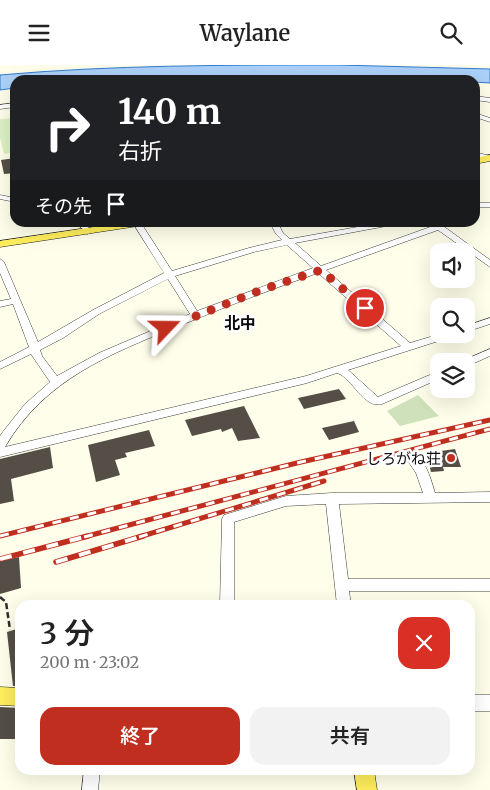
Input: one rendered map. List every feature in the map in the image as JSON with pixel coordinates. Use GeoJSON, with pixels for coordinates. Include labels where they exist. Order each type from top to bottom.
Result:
{"type":"FeatureCollection","features":[{"type":"Feature","properties":{"kind":"main road"},"geometry":{"type":"LineString","coordinates":[[0,244],[84,227]]}},
{"type":"Feature","properties":{"kind":"main road"},"geometry":{"type":"LineString","coordinates":[[0,696],[15,697]]}},
{"type":"Feature","properties":{"kind":"main road"},"geometry":{"type":"LineString","coordinates":[[365,775],[367,790]]}},
{"type":"Feature","properties":{"kind":"street"},"geometry":{"type":"LineString","coordinates":[[140,227],[168,275],[195,315]]}},
{"type":"Feature","properties":{"kind":"street"},"geometry":{"type":"LineString","coordinates":[[276,227],[280,234],[408,347]]}},
{"type":"Feature","properties":{"kind":"street"},"geometry":{"type":"LineString","coordinates":[[0,366],[35,349],[96,311],[168,275],[288,241],[369,227]]}},
{"type":"Feature","properties":{"kind":"street"},"geometry":{"type":"LineString","coordinates":[[0,446],[18,418],[56,383],[91,360],[195,315],[321,270],[431,227]]}},
{"type":"Feature","properties":{"kind":"street"},"geometry":{"type":"LineString","coordinates":[[439,227],[490,264]]}},
{"type":"Feature","properties":{"kind":"street"},"geometry":{"type":"LineString","coordinates":[[0,262],[17,300],[38,357],[56,383]]}},
{"type":"Feature","properties":{"kind":"street"},"geometry":{"type":"LineString","coordinates":[[0,304],[17,300]]}},
{"type":"Feature","properties":{"kind":"street"},"geometry":{"type":"LineString","coordinates":[[475,326],[490,321]]}},
{"type":"Feature","properties":{"kind":"street"},"geometry":{"type":"LineString","coordinates":[[0,453],[244,395],[338,370],[430,340]]}},
{"type":"Feature","properties":{"kind":"street"},"geometry":{"type":"LineString","coordinates":[[475,359],[490,352]]}},
{"type":"Feature","properties":{"kind":"street"},"geometry":{"type":"LineString","coordinates":[[338,370],[344,371],[352,378],[370,399],[378,401],[430,379]]}},
{"type":"Feature","properties":{"kind":"street"},"geometry":{"type":"LineString","coordinates":[[412,458],[422,471],[430,497]]}},
{"type":"Feature","properties":{"kind":"street"},"geometry":{"type":"LineString","coordinates":[[227,600],[228,519],[286,501],[332,498],[490,497]]}},
{"type":"Feature","properties":{"kind":"street"},"geometry":{"type":"LineString","coordinates":[[332,498],[344,600]]}},
{"type":"Feature","properties":{"kind":"street"},"geometry":{"type":"LineString","coordinates":[[342,585],[490,585]]}},
{"type":"Feature","properties":{"kind":"street"},"geometry":{"type":"LineString","coordinates":[[475,703],[490,703]]}},
{"type":"Feature","properties":{"kind":"street"},"geometry":{"type":"LineString","coordinates":[[90,790],[92,775]]}},
{"type":"Feature","properties":{"kind":"path"},"geometry":{"type":"LineString","coordinates":[[0,597],[6,602],[10,630]]}},
{"type":"Feature","properties":{"kind":"green space"},"geometry":{"type":"Polygon","coordinates":[[[10,118],[10,153],[4,154],[0,138],[0,119],[10,118]]]}},
{"type":"Feature","properties":{"kind":"green space"},"geometry":{"type":"Polygon","coordinates":[[[418,395],[439,416],[400,426],[387,411],[418,395]]]}},
{"type":"Feature","properties":{"kind":"water"},"geometry":{"type":"Polygon","coordinates":[[[253,65],[490,69],[490,83],[480,82],[480,75],[10,75],[10,89],[0,90],[0,75],[84,69],[253,65]]]}},
{"type":"Feature","properties":{"kind":"building"},"geometry":{"type":"Polygon","coordinates":[[[10,159],[10,173],[4,174],[1,160],[10,159]]]}},
{"type":"Feature","properties":{"kind":"building"},"geometry":{"type":"Polygon","coordinates":[[[339,389],[346,399],[304,409],[298,398],[339,389]]]}},
{"type":"Feature","properties":{"kind":"building"},"geometry":{"type":"Polygon","coordinates":[[[244,406],[260,438],[238,441],[232,428],[222,432],[221,429],[192,436],[185,420],[244,406]]]}},
{"type":"Feature","properties":{"kind":"building"},"geometry":{"type":"Polygon","coordinates":[[[354,421],[359,432],[329,440],[322,428],[354,421]]]}},
{"type":"Feature","properties":{"kind":"building"},"geometry":{"type":"Polygon","coordinates":[[[149,430],[155,446],[125,453],[127,457],[115,460],[120,475],[96,482],[88,445],[149,430]]]}},
{"type":"Feature","properties":{"kind":"building"},"geometry":{"type":"Polygon","coordinates":[[[50,447],[53,468],[11,479],[14,501],[0,504],[0,459],[50,447]]]}},
{"type":"Feature","properties":{"kind":"building"},"geometry":{"type":"Polygon","coordinates":[[[455,449],[461,467],[443,467],[444,471],[431,472],[426,453],[455,449]]]}},
{"type":"Feature","properties":{"kind":"building"},"geometry":{"type":"Polygon","coordinates":[[[19,557],[21,588],[0,594],[0,561],[19,557]]]}},
{"type":"Feature","properties":{"kind":"building"},"geometry":{"type":"Polygon","coordinates":[[[15,630],[15,686],[13,686],[7,632],[15,630]]]}},
{"type":"Feature","properties":{"kind":"building"},"geometry":{"type":"Polygon","coordinates":[[[0,707],[15,708],[15,739],[0,739],[0,707]]]}},
{"type":"Feature","properties":{"kind":"railway"},"geometry":{"type":"LineString","coordinates":[[0,536],[301,462],[490,420]]}},
{"type":"Feature","properties":{"kind":"railway"},"geometry":{"type":"LineString","coordinates":[[84,537],[490,429]]}},
{"type":"Feature","properties":{"kind":"railway"},"geometry":{"type":"LineString","coordinates":[[139,537],[324,481]]}},
{"type":"Feature","properties":{"kind":"railway"},"geometry":{"type":"LineString","coordinates":[[0,559],[88,536]]}},
{"type":"Feature","properties":{"kind":"railway"},"geometry":{"type":"LineString","coordinates":[[56,562],[143,536]]}},
{"type":"Feature","properties":{"kind":"place","name":"しろがね荘"},"geometry":{"type":"Point","coordinates":[451,458]}},
{"type":"Feature","properties":{"kind":"district","name":"北中"},"geometry":{"type":"Point","coordinates":[240,323]}},
{"type":"Feature","properties":{"kind":"route"},"geometry":{"type":"LineString","coordinates":[[166,328],[261,290],[321,270],[365,308]]}}]}
